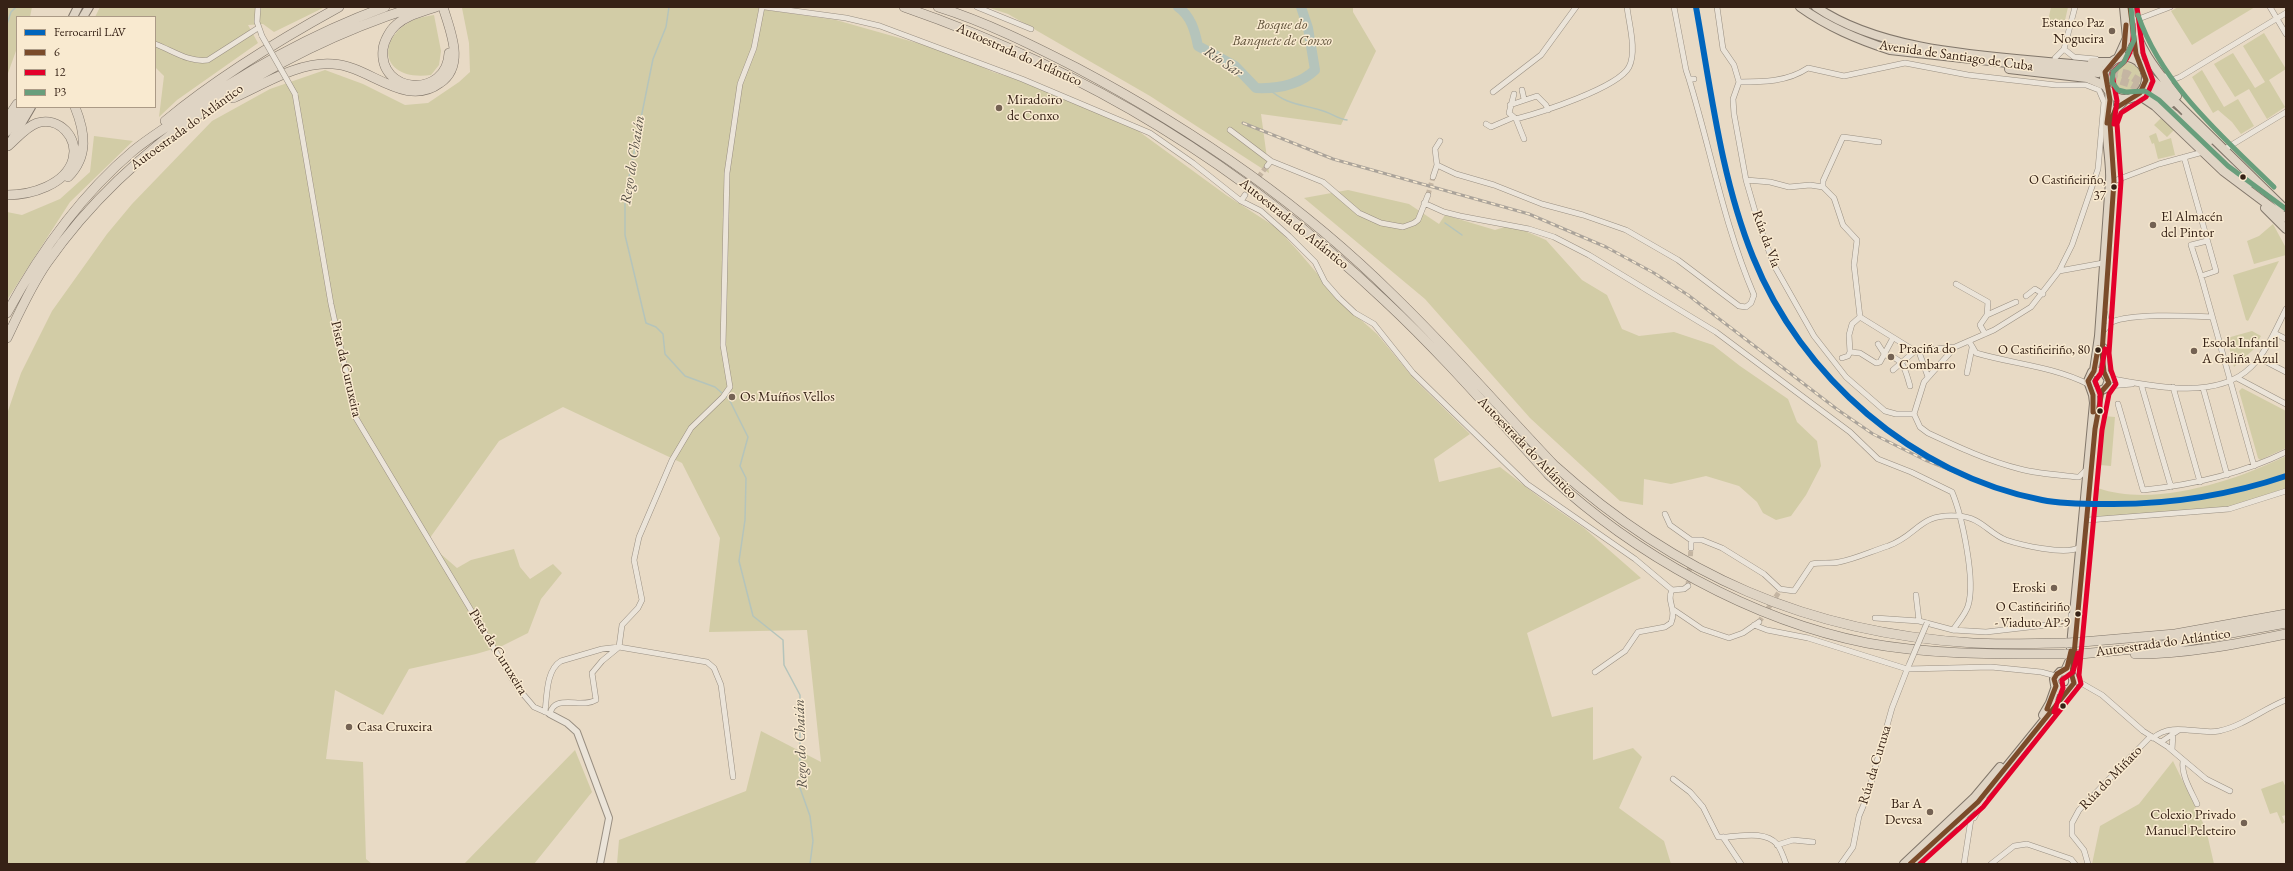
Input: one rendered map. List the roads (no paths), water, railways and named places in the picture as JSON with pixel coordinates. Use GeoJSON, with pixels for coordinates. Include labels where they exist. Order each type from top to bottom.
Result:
{"type":"FeatureCollection","features":[{"type":"Feature","properties":{"kind":"highway"},"geometry":{"type":"LineString","coordinates":[[133,151],[152,132],[189,101],[301,28],[339,7]]}},
{"type":"Feature","properties":{"kind":"highway","name":"Autoestrada do Atlántico"},"geometry":{"type":"LineString","coordinates":[[7,313],[53,240],[79,207],[133,151],[193,108],[255,67],[351,19],[385,7]]}},
{"type":"Feature","properties":{"kind":"highway"},"geometry":{"type":"LineString","coordinates":[[437,7],[449,44],[449,58],[438,77],[427,85],[405,84],[395,79],[382,59],[384,42],[396,25],[413,10],[437,7]]}},
{"type":"Feature","properties":{"kind":"highway"},"geometry":{"type":"LineString","coordinates":[[208,109],[301,68],[317,64],[346,66],[405,91],[427,90],[447,77],[454,59],[454,45],[443,7]]}},
{"type":"Feature","properties":{"kind":"highway","name":"Autoestrada do Atlántico"},"geometry":{"type":"LineString","coordinates":[[904,7],[1002,44],[1115,99],[1233,174],[1312,235],[1386,302],[1549,475],[1575,499],[1627,538],[1676,568],[1710,586],[1775,616],[1867,643],[1974,654],[2082,654],[2155,647],[2286,622]]}},
{"type":"Feature","properties":{"kind":"highway","name":"Autoestrada do Atlántico"},"geometry":{"type":"LineString","coordinates":[[938,7],[1006,33],[1120,90],[1205,143],[1250,174],[1318,226],[1392,294],[1554,465],[1602,507],[1665,550],[1744,591],[1826,620],[1869,631],[1974,643],[2070,636],[2082,642],[2174,634],[2286,614]]}},
{"type":"Feature","properties":{"kind":"highway","name":"Autoestrada do Atlántico"},"geometry":{"type":"LineString","coordinates":[[7,338],[21,307],[46,264],[87,213],[125,172],[147,153],[208,109],[253,80],[354,29],[413,10]]}},
{"type":"Feature","properties":{"kind":"highway"},"geometry":{"type":"LineString","coordinates":[[7,119],[16,106]]}},
{"type":"Feature","properties":{"kind":"highway"},"geometry":{"type":"LineString","coordinates":[[7,201],[20,201],[41,195],[64,181],[77,167],[83,152],[84,140],[83,128],[75,108]]}},
{"type":"Feature","properties":{"kind":"highway"},"geometry":{"type":"LineString","coordinates":[[7,195],[29,194],[51,184],[68,170],[74,151],[67,132],[53,123],[36,123],[24,131],[8,147]]}},
{"type":"Feature","properties":{"kind":"highway"},"geometry":{"type":"LineString","coordinates":[[2207,629],[2286,610]]}},
{"type":"Feature","properties":{"kind":"highway"},"geometry":{"type":"LineString","coordinates":[[2082,654],[2161,654],[2242,643],[2286,634]]}},
{"type":"Feature","properties":{"kind":"main road"},"geometry":{"type":"LineString","coordinates":[[74,16],[78,7]]}},
{"type":"Feature","properties":{"kind":"main road"},"geometry":{"type":"LineString","coordinates":[[84,16],[89,7]]}},
{"type":"Feature","properties":{"kind":"main road","name":"Avenida de Santiago de Cuba"},"geometry":{"type":"LineString","coordinates":[[1800,7],[1837,30],[1858,40],[1890,50],[2099,70],[1928,48],[1904,43],[1860,31],[1816,7]]}},
{"type":"Feature","properties":{"kind":"main road"},"geometry":{"type":"LineString","coordinates":[[1904,864],[1949,824],[1966,815],[1974,806],[2046,711],[2055,686],[2056,676],[2065,671],[2070,660],[2070,636],[2076,599],[2094,400],[2090,387],[2099,336],[2111,170],[2107,139],[2110,104],[2105,73],[2115,60],[2127,38],[2124,7]]}},
{"type":"Feature","properties":{"kind":"main road"},"geometry":{"type":"LineString","coordinates":[[2130,7],[2132,36],[2139,63],[2145,72],[2284,206],[2286,218]]}},
{"type":"Feature","properties":{"kind":"main road"},"geometry":{"type":"LineString","coordinates":[[2132,20],[2144,49],[2175,94],[2195,119]]}},
{"type":"Feature","properties":{"kind":"main road"},"geometry":{"type":"LineString","coordinates":[[1904,43],[1935,44],[2055,58],[2115,60],[2129,57],[2139,63]]}},
{"type":"Feature","properties":{"kind":"main road"},"geometry":{"type":"LineString","coordinates":[[1890,50],[1933,60],[2087,78],[2108,89],[2115,96],[2143,98],[2156,106],[2286,229]]}},
{"type":"Feature","properties":{"kind":"main road"},"geometry":{"type":"LineString","coordinates":[[1910,864],[1974,798],[1993,781],[2071,683],[2088,520],[2095,429],[2102,391],[2107,378],[2103,331],[2114,181],[2110,124],[2114,111],[2144,88],[2146,81],[2145,72]]}},
{"type":"Feature","properties":{"kind":"main road"},"geometry":{"type":"LineString","coordinates":[[2150,90],[2174,114],[2284,206]]}},
{"type":"Feature","properties":{"kind":"main road"},"geometry":{"type":"LineString","coordinates":[[7,132],[21,108]]}},
{"type":"Feature","properties":{"kind":"main road"},"geometry":{"type":"LineString","coordinates":[[8,147],[30,108]]}},
{"type":"Feature","properties":{"kind":"main road"},"geometry":{"type":"LineString","coordinates":[[2247,191],[2284,206]]}},
{"type":"Feature","properties":{"kind":"main road"},"geometry":{"type":"LineString","coordinates":[[2106,291],[2104,267],[2109,253]]}},
{"type":"Feature","properties":{"kind":"main road"},"geometry":{"type":"LineString","coordinates":[[2092,373],[2107,378]]}},
{"type":"Feature","properties":{"kind":"main road"},"geometry":{"type":"LineString","coordinates":[[2090,387],[2102,391]]}},
{"type":"Feature","properties":{"kind":"main road"},"geometry":{"type":"LineString","coordinates":[[2065,671],[2071,683]]}},
{"type":"Feature","properties":{"kind":"main road"},"geometry":{"type":"LineString","coordinates":[[2055,686],[2062,690],[2071,683]]}},
{"type":"Feature","properties":{"kind":"street","name":"Pista da Curuxeira"},"geometry":{"type":"LineString","coordinates":[[258,7],[256,16],[258,28],[295,94],[331,304],[356,418],[517,687],[534,707],[548,713]]}},
{"type":"Feature","properties":{"kind":"street"},"geometry":{"type":"LineString","coordinates":[[548,713],[558,703],[595,701],[592,673],[602,661],[620,648],[622,625],[638,608],[642,600],[634,560],[639,537],[672,460],[691,428],[725,395],[731,382],[723,345],[727,174],[740,84],[754,48],[764,7],[846,18],[880,26],[1022,79],[1150,133],[1241,201],[1261,211],[1289,236],[1315,262],[1326,282],[1339,298],[1355,313],[1374,324],[1413,373],[1527,484],[1635,559],[1672,590],[1684,589],[1688,586]]}},
{"type":"Feature","properties":{"kind":"street"},"geometry":{"type":"LineString","coordinates":[[977,7],[1031,30]]}},
{"type":"Feature","properties":{"kind":"street"},"geometry":{"type":"LineString","coordinates":[[1493,92],[1541,55],[1576,7]]}},
{"type":"Feature","properties":{"kind":"street"},"geometry":{"type":"LineString","coordinates":[[1486,124],[1491,127],[1548,110],[1600,88],[1627,70],[1631,62],[1631,50],[1626,7]]}},
{"type":"Feature","properties":{"kind":"street"},"geometry":{"type":"LineString","coordinates":[[1437,166],[1456,174],[1494,185],[1542,204],[1583,215],[1626,230],[1678,260],[1739,306],[1746,307],[1751,303],[1754,295],[1730,233],[1674,7]]}},
{"type":"Feature","properties":{"kind":"street"},"geometry":{"type":"LineString","coordinates":[[1717,7],[1723,49],[1734,65],[1732,71],[1739,82],[1759,82],[1783,79],[1799,74],[1808,68],[1844,76],[1875,70],[1898,63],[1968,75],[2056,85],[2086,85],[2096,88],[2103,97],[2101,153],[2098,169],[2072,246],[2059,271],[2043,294],[2031,307],[1985,334],[1955,347],[1917,351],[1893,370]]}},
{"type":"Feature","properties":{"kind":"street"},"geometry":{"type":"LineString","coordinates":[[2055,58],[2064,49],[2075,7]]}},
{"type":"Feature","properties":{"kind":"street"},"geometry":{"type":"LineString","coordinates":[[2132,20],[2136,20],[2170,7]]}},
{"type":"Feature","properties":{"kind":"street"},"geometry":{"type":"LineString","coordinates":[[2270,7],[2286,34]]}},
{"type":"Feature","properties":{"kind":"street"},"geometry":{"type":"LineString","coordinates":[[2144,49],[2169,80],[2180,77],[2286,14]]}},
{"type":"Feature","properties":{"kind":"street"},"geometry":{"type":"LineString","coordinates":[[156,44],[190,59],[202,61],[208,60],[258,28]]}},
{"type":"Feature","properties":{"kind":"street"},"geometry":{"type":"LineString","coordinates":[[2064,49],[2074,57],[2115,60]]}},
{"type":"Feature","properties":{"kind":"street"},"geometry":{"type":"LineString","coordinates":[[2175,94],[2173,86],[2180,77]]}},
{"type":"Feature","properties":{"kind":"street","name":"Rúa da Vía"},"geometry":{"type":"LineString","coordinates":[[1739,82],[1733,100],[1734,114],[1746,180],[1759,225],[1775,267],[1814,336],[1846,377],[1879,407],[1891,413],[1914,414]]}},
{"type":"Feature","properties":{"kind":"street"},"geometry":{"type":"LineString","coordinates":[[1522,90],[1524,99]]}},
{"type":"Feature","properties":{"kind":"street"},"geometry":{"type":"LineString","coordinates":[[1514,94],[1509,113],[1514,119],[1524,139]]}},
{"type":"Feature","properties":{"kind":"street"},"geometry":{"type":"LineString","coordinates":[[1510,105],[1524,99],[1537,96],[1546,105],[1548,110]]}},
{"type":"Feature","properties":{"kind":"street"},"geometry":{"type":"LineString","coordinates":[[2225,149],[2286,112]]}},
{"type":"Feature","properties":{"kind":"street"},"geometry":{"type":"LineString","coordinates":[[1230,130],[1271,161],[1322,182],[1359,213],[1381,224],[1403,227],[1418,220],[1423,204],[1428,195]]}},
{"type":"Feature","properties":{"kind":"street"},"geometry":{"type":"LineString","coordinates":[[1860,317],[1854,265],[1857,240],[1843,225],[1834,198],[1823,187],[1822,181],[1842,138],[1879,142]]}},
{"type":"Feature","properties":{"kind":"street"},"geometry":{"type":"LineString","coordinates":[[1433,177],[1437,166],[1435,149],[1440,141]]}},
{"type":"Feature","properties":{"kind":"street"},"geometry":{"type":"LineString","coordinates":[[2114,181],[2203,152]]}},
{"type":"Feature","properties":{"kind":"street"},"geometry":{"type":"LineString","coordinates":[[2184,157],[2216,271],[2200,276]]}},
{"type":"Feature","properties":{"kind":"street"},"geometry":{"type":"LineString","coordinates":[[1267,166],[1271,161]]}},
{"type":"Feature","properties":{"kind":"street"},"geometry":{"type":"LineString","coordinates":[[1746,180],[1770,182],[1789,187],[1810,185],[1823,187]]}},
{"type":"Feature","properties":{"kind":"street"},"geometry":{"type":"LineString","coordinates":[[1241,201],[1245,195]]}},
{"type":"Feature","properties":{"kind":"street"},"geometry":{"type":"LineString","coordinates":[[1423,204],[1460,216],[1529,229],[1554,237],[1594,258],[1721,336],[1850,432],[1878,459],[1911,472],[1952,492],[1960,516],[1968,560],[1970,596],[1968,606],[1954,630]]}},
{"type":"Feature","properties":{"kind":"street"},"geometry":{"type":"LineString","coordinates":[[2207,240],[2191,245],[2254,466]]}},
{"type":"Feature","properties":{"kind":"street"},"geometry":{"type":"LineString","coordinates":[[2059,271],[2095,266],[2104,267]]}},
{"type":"Feature","properties":{"kind":"street"},"geometry":{"type":"LineString","coordinates":[[1956,284],[1988,302],[1987,315],[1980,325],[1985,334]]}},
{"type":"Feature","properties":{"kind":"street"},"geometry":{"type":"LineString","coordinates":[[2026,296],[2035,290],[2043,294]]}},
{"type":"Feature","properties":{"kind":"street"},"geometry":{"type":"LineString","coordinates":[[1987,315],[2016,302]]}},
{"type":"Feature","properties":{"kind":"street"},"geometry":{"type":"LineString","coordinates":[[2107,378],[2141,384],[2203,388],[2230,381],[2248,370],[2259,358],[2286,309]]}},
{"type":"Feature","properties":{"kind":"street"},"geometry":{"type":"LineString","coordinates":[[2105,313],[2106,320],[2111,322]]}},
{"type":"Feature","properties":{"kind":"street"},"geometry":{"type":"LineString","coordinates":[[2103,331],[2111,322],[2125,319],[2172,316],[2212,316]]}},
{"type":"Feature","properties":{"kind":"street"},"geometry":{"type":"LineString","coordinates":[[1860,317],[1917,351],[1928,377]]}},
{"type":"Feature","properties":{"kind":"street"},"geometry":{"type":"LineString","coordinates":[[1842,358],[1848,356],[1850,352],[1849,335],[1852,324],[1860,317]]}},
{"type":"Feature","properties":{"kind":"street"},"geometry":{"type":"LineString","coordinates":[[2274,333],[2286,339]]}},
{"type":"Feature","properties":{"kind":"street"},"geometry":{"type":"LineString","coordinates":[[1850,352],[1858,352],[1876,363],[1880,362],[1893,338]]}},
{"type":"Feature","properties":{"kind":"street"},"geometry":{"type":"LineString","coordinates":[[1968,341],[1976,352],[1986,356],[2030,364],[2078,379],[2090,387]]}},
{"type":"Feature","properties":{"kind":"street"},"geometry":{"type":"LineString","coordinates":[[1878,344],[1885,355],[1896,357],[1905,367],[1910,386]]}},
{"type":"Feature","properties":{"kind":"street"},"geometry":{"type":"LineString","coordinates":[[1955,347],[1924,382],[1914,414],[1920,427],[1928,433],[1984,458],[2021,470],[2079,478]]}},
{"type":"Feature","properties":{"kind":"street"},"geometry":{"type":"LineString","coordinates":[[1968,373],[1972,348]]}},
{"type":"Feature","properties":{"kind":"street"},"geometry":{"type":"LineString","coordinates":[[2259,358],[2286,372]]}},
{"type":"Feature","properties":{"kind":"street"},"geometry":{"type":"LineString","coordinates":[[2078,379],[2092,373]]}},
{"type":"Feature","properties":{"kind":"street"},"geometry":{"type":"LineString","coordinates":[[2237,378],[2286,404]]}},
{"type":"Feature","properties":{"kind":"street"},"geometry":{"type":"LineString","coordinates":[[2141,384],[2171,487]]}},
{"type":"Feature","properties":{"kind":"street"},"geometry":{"type":"LineString","coordinates":[[2173,387],[2200,482]]}},
{"type":"Feature","properties":{"kind":"street"},"geometry":{"type":"LineString","coordinates":[[2203,388],[2227,475]]}},
{"type":"Feature","properties":{"kind":"street"},"geometry":{"type":"LineString","coordinates":[[2118,404],[2143,490],[2200,482],[2227,475],[2254,466],[2286,452]]}},
{"type":"Feature","properties":{"kind":"street"},"geometry":{"type":"LineString","coordinates":[[2079,478],[2085,471]]}},
{"type":"Feature","properties":{"kind":"street"},"geometry":{"type":"LineString","coordinates":[[2079,478],[2084,486]]}},
{"type":"Feature","properties":{"kind":"street"},"geometry":{"type":"LineString","coordinates":[[2088,520],[2229,509],[2286,491]]}},
{"type":"Feature","properties":{"kind":"street"},"geometry":{"type":"LineString","coordinates":[[1665,514],[1670,525],[1690,540],[1702,540],[1722,548],[1764,574],[1780,590],[1794,591],[1812,564],[1838,562],[1888,546],[1898,542],[1930,518],[1960,516],[1980,521],[2006,539],[2067,551],[2077,556]]}},
{"type":"Feature","properties":{"kind":"street"},"geometry":{"type":"LineString","coordinates":[[1690,540],[1691,548]]}},
{"type":"Feature","properties":{"kind":"street"},"geometry":{"type":"LineString","coordinates":[[2067,551],[2078,548]]}},
{"type":"Feature","properties":{"kind":"street"},"geometry":{"type":"LineString","coordinates":[[1595,672],[1625,652],[1638,632],[1665,627],[1671,623],[1674,610],[1670,599],[1672,590]]}},
{"type":"Feature","properties":{"kind":"street"},"geometry":{"type":"LineString","coordinates":[[1916,595],[1919,621]]}},
{"type":"Feature","properties":{"kind":"street"},"geometry":{"type":"LineString","coordinates":[[2070,636],[2073,603],[2076,599]]}},
{"type":"Feature","properties":{"kind":"street"},"geometry":{"type":"LineString","coordinates":[[1674,610],[1702,629],[1729,638],[1756,623],[1766,630],[1808,638],[1908,667],[1991,667],[2024,670],[2056,676]]}},
{"type":"Feature","properties":{"kind":"street"},"geometry":{"type":"LineString","coordinates":[[1875,618],[1919,621],[1954,630],[1986,632],[2062,623],[2071,620]]}},
{"type":"Feature","properties":{"kind":"street","name":"Rúa da Curuxa"},"geometry":{"type":"LineString","coordinates":[[1841,864],[1852,847],[1859,816],[1867,797],[1892,708],[1927,623]]}},
{"type":"Feature","properties":{"kind":"street"},"geometry":{"type":"LineString","coordinates":[[2062,623],[2068,627],[2070,636]]}},
{"type":"Feature","properties":{"kind":"street"},"geometry":{"type":"LineString","coordinates":[[548,713],[550,676],[559,662],[591,652],[620,648],[701,659],[714,668],[721,684],[733,777]]}},
{"type":"Feature","properties":{"kind":"street"},"geometry":{"type":"LineString","coordinates":[[2047,674],[2055,686]]}},
{"type":"Feature","properties":{"kind":"street","name":"Rúa do Miñato"},"geometry":{"type":"LineString","coordinates":[[2071,683],[2084,686],[2102,695],[2152,737],[2172,750],[2183,761],[2206,779],[2230,791]]}},
{"type":"Feature","properties":{"kind":"street"},"geometry":{"type":"LineString","coordinates":[[2152,737],[2164,732],[2180,729],[2220,731],[2250,719],[2286,700]]}},
{"type":"Feature","properties":{"kind":"street"},"geometry":{"type":"LineString","coordinates":[[548,713],[567,724],[577,732],[608,814],[608,830],[600,864]]}},
{"type":"Feature","properties":{"kind":"street"},"geometry":{"type":"LineString","coordinates":[[2161,742],[2180,729]]}},
{"type":"Feature","properties":{"kind":"street"},"geometry":{"type":"LineString","coordinates":[[2172,750],[2173,733]]}},
{"type":"Feature","properties":{"kind":"street","name":"Rúa do Miñato"},"geometry":{"type":"LineString","coordinates":[[2088,864],[2084,850],[2072,835],[2074,819],[2084,804],[2152,737]]}},
{"type":"Feature","properties":{"kind":"street"},"geometry":{"type":"LineString","coordinates":[[2183,761],[2183,769],[2197,804]]}},
{"type":"Feature","properties":{"kind":"street"},"geometry":{"type":"LineString","coordinates":[[1673,779],[1690,792],[1703,807],[1715,834],[1723,837],[1753,835],[1765,837],[1777,845],[1786,864]]}},
{"type":"Feature","properties":{"kind":"street"},"geometry":{"type":"LineString","coordinates":[[1964,864],[1966,815]]}},
{"type":"Feature","properties":{"kind":"street"},"geometry":{"type":"LineString","coordinates":[[1723,837],[1741,864]]}},
{"type":"Feature","properties":{"kind":"street"},"geometry":{"type":"LineString","coordinates":[[1777,845],[1801,839],[1814,842]]}},
{"type":"Feature","properties":{"kind":"street"},"geometry":{"type":"LineString","coordinates":[[1990,864],[2014,846],[2027,844],[2071,859],[2075,864]]}},
{"type":"Feature","properties":{"kind":"waterway"},"geometry":{"type":"LineString","coordinates":[[7,24],[11,12],[16,7]]}},
{"type":"Feature","properties":{"kind":"waterway","name":"Rego do Chaián"},"geometry":{"type":"LineString","coordinates":[[669,7],[666,27],[653,59],[625,197],[625,235],[646,323],[656,327],[663,334],[665,354],[685,376],[715,387],[729,399],[748,437],[740,466],[746,478],[745,520],[739,561],[753,616],[783,640],[784,665],[800,695],[800,788],[810,816],[813,841],[810,864]]}},
{"type":"Feature","properties":{"kind":"waterway","name":"Río Sar"},"geometry":{"type":"LineString","coordinates":[[1178,7],[1189,19],[1194,29],[1198,46],[1235,66],[1256,88],[1280,87],[1295,83],[1315,70],[1308,28],[1301,7]]}},
{"type":"Feature","properties":{"kind":"waterway"},"geometry":{"type":"LineString","coordinates":[[1269,89],[1287,101],[1324,111],[1347,120]]}},
{"type":"Feature","properties":{"kind":"waterway"},"geometry":{"type":"LineString","coordinates":[[1445,223],[1462,235]]}},
{"type":"Feature","properties":{"kind":"tunnel"},"geometry":{"type":"LineString","coordinates":[[2099,67],[2127,74],[2151,88]]}},
{"type":"Feature","properties":{"kind":"tunnel"},"geometry":{"type":"LineString","coordinates":[[2098,73],[2131,84],[2148,93]]}},
{"type":"Feature","properties":{"kind":"tunnel"},"geometry":{"type":"LineString","coordinates":[[1245,195],[1267,166]]}},
{"type":"Feature","properties":{"kind":"tunnel"},"geometry":{"type":"LineString","coordinates":[[1428,195],[1433,177]]}},
{"type":"Feature","properties":{"kind":"tunnel"},"geometry":{"type":"LineString","coordinates":[[1688,586],[1691,548]]}},
{"type":"Feature","properties":{"kind":"tunnel"},"geometry":{"type":"LineString","coordinates":[[1759,622],[1779,592]]}},
{"type":"Feature","properties":{"kind":"railway"},"geometry":{"type":"LineString","coordinates":[[1243,123],[1333,159],[1529,214],[1606,247],[1654,273],[1688,295],[1838,410],[1873,434],[1925,460],[1966,476]]}},
{"type":"Feature","properties":{"kind":"rail line","name":"LAV"},"geometry":{"type":"LineString","coordinates":[[1696,7],[1712,102],[1725,165],[1742,227],[1753,257],[1774,301],[1800,342],[1832,380],[1868,414],[1907,444],[1950,468],[1995,487],[2042,500],[2073,504],[2127,504],[2174,501],[2242,489],[2286,476]]}},
{"type":"Feature","properties":{"kind":"place","name":"Estanco Paz Nogueira"},"geometry":{"type":"Point","coordinates":[2112,31]}},
{"type":"Feature","properties":{"kind":"place","name":"Miradoiro de Conxo"},"geometry":{"type":"Point","coordinates":[999,108]}},
{"type":"Feature","properties":{"kind":"place","name":"O Castiñeiriño, 37"},"geometry":{"type":"Point","coordinates":[2114,187]}},
{"type":"Feature","properties":{"kind":"place","name":"El Almacén del Pintor"},"geometry":{"type":"Point","coordinates":[2153,225]}},
{"type":"Feature","properties":{"kind":"place","name":"O Castiñeiriño, 80"},"geometry":{"type":"Point","coordinates":[2098,350]}},
{"type":"Feature","properties":{"kind":"place","name":"Escola Infantil A Galiña Azul"},"geometry":{"type":"Point","coordinates":[2194,351]}},
{"type":"Feature","properties":{"kind":"place","name":"Praciña do Combarro"},"geometry":{"type":"Point","coordinates":[1891,357]}},
{"type":"Feature","properties":{"kind":"place","name":"Os Muíños Vellos"},"geometry":{"type":"Point","coordinates":[732,397]}},
{"type":"Feature","properties":{"kind":"place","name":"Eroski"},"geometry":{"type":"Point","coordinates":[2054,588]}},
{"type":"Feature","properties":{"kind":"place","name":"O Castiñeiriño - Viaduto AP-9"},"geometry":{"type":"Point","coordinates":[2078,614]}},
{"type":"Feature","properties":{"kind":"place","name":"Casa Cruxeira"},"geometry":{"type":"Point","coordinates":[349,727]}},
{"type":"Feature","properties":{"kind":"place","name":"Bar A Devesa"},"geometry":{"type":"Point","coordinates":[1930,812]}},
{"type":"Feature","properties":{"kind":"place","name":"Colexio Privado Manuel Peleteiro"},"geometry":{"type":"Point","coordinates":[2244,823]}},
{"type":"Feature","properties":{"kind":"park label","name":"Bosque do Banquete de Conxo"},"geometry":{"type":"Point","coordinates":[1282,34]}}]}
